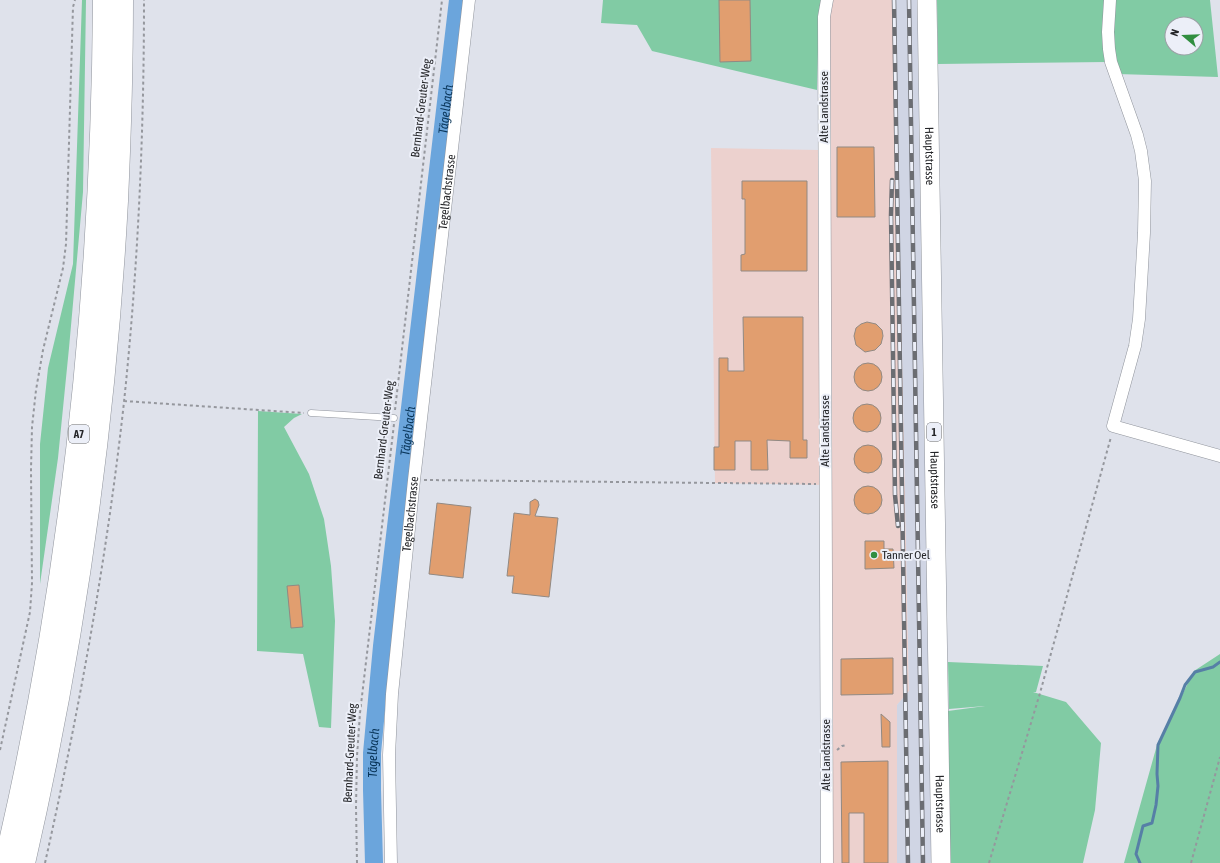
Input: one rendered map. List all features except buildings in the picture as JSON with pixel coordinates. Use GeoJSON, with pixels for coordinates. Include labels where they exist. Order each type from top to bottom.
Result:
{"type":"FeatureCollection","features":[{"type":"Feature","properties":{"kind":"highway","name":"A7"},"geometry":{"type":"LineString","coordinates":[[5,863],[25,776],[44,674],[60,578],[75,472],[88,351],[97,232],[104,0]]}},
{"type":"Feature","properties":{"kind":"highway","name":"A7"},"geometry":{"type":"LineString","coordinates":[[24,863],[64,668],[85,532],[97,438],[105,362],[115,233],[120,120],[122,0]]}},
{"type":"Feature","properties":{"kind":"main road","name":"Hauptstrasse"},"geometry":{"type":"LineString","coordinates":[[927,0],[941,863]]}},
{"type":"Feature","properties":{"kind":"street","name":"Tegelbachstrasse"},"geometry":{"type":"LineString","coordinates":[[390,863],[389,755],[392,694],[414,480],[469,0]]}},
{"type":"Feature","properties":{"kind":"street","name":"Alte Landstrasse"},"geometry":{"type":"LineString","coordinates":[[826,863],[824,17],[827,0]]}},
{"type":"Feature","properties":{"kind":"street"},"geometry":{"type":"LineString","coordinates":[[1110,0],[1108,32],[1111,62],[1137,135],[1145,180],[1144,233],[1139,319],[1135,346],[1114,426],[1220,456]]}},
{"type":"Feature","properties":{"kind":"lane"},"geometry":{"type":"LineString","coordinates":[[311,413],[394,418]]}},
{"type":"Feature","properties":{"kind":"path"},"geometry":{"type":"LineString","coordinates":[[0,750],[32,599],[32,427],[36,390],[43,350],[66,244],[73,7],[75,0]]}},
{"type":"Feature","properties":{"kind":"path","name":"Bernhard-Greuter-Weg"},"geometry":{"type":"LineString","coordinates":[[357,863],[357,756],[360,714],[442,0]]}},
{"type":"Feature","properties":{"kind":"path"},"geometry":{"type":"LineString","coordinates":[[124,401],[311,413]]}},
{"type":"Feature","properties":{"kind":"path"},"geometry":{"type":"LineString","coordinates":[[988,863],[1040,694],[1114,426]]}},
{"type":"Feature","properties":{"kind":"path"},"geometry":{"type":"LineString","coordinates":[[414,480],[825,484]]}},
{"type":"Feature","properties":{"kind":"path"},"geometry":{"type":"LineString","coordinates":[[1191,863],[1220,757]]}},
{"type":"Feature","properties":{"kind":"shaded area"},"geometry":{"type":"Polygon","coordinates":[[[827,0],[895,0],[909,691],[897,705],[897,863],[827,863],[825,485],[715,483],[711,148],[819,150],[827,0]]]}},
{"type":"Feature","properties":{"kind":"shaded area"},"geometry":{"type":"Polygon","coordinates":[[[895,0],[917,0],[932,863],[897,863],[897,705],[909,691],[895,0]]]}},
{"type":"Feature","properties":{"kind":"green space"},"geometry":{"type":"Polygon","coordinates":[[[82,0],[86,0],[83,192],[58,458],[40,584],[40,444],[48,368],[73,264],[82,0]]]}},
{"type":"Feature","properties":{"kind":"green space"},"geometry":{"type":"Polygon","coordinates":[[[603,0],[821,0],[819,14],[817,90],[652,51],[637,25],[601,23],[603,0]]]}},
{"type":"Feature","properties":{"kind":"green space"},"geometry":{"type":"Polygon","coordinates":[[[937,0],[1107,0],[1107,62],[938,64],[937,0]]]}},
{"type":"Feature","properties":{"kind":"green space"},"geometry":{"type":"Polygon","coordinates":[[[1112,0],[1210,0],[1218,77],[1117,74],[1112,62],[1112,0]]]}},
{"type":"Feature","properties":{"kind":"green space"},"geometry":{"type":"Polygon","coordinates":[[[258,411],[302,414],[294,418],[284,427],[309,474],[324,519],[331,566],[335,621],[331,728],[319,727],[303,654],[257,651],[258,411]]]}},
{"type":"Feature","properties":{"kind":"green space"},"geometry":{"type":"Polygon","coordinates":[[[1220,654],[1220,863],[1124,863],[1157,745],[1194,671],[1220,654]]]}},
{"type":"Feature","properties":{"kind":"green space"},"geometry":{"type":"Polygon","coordinates":[[[948,662],[1043,666],[1036,692],[1033,692],[1066,702],[1101,743],[1095,810],[1083,863],[950,863],[948,711],[985,706],[949,709],[948,662]]]}},
{"type":"Feature","properties":{"kind":"waterway","name":"Tägelbach"},"geometry":{"type":"LineString","coordinates":[[374,863],[372,753],[382,646],[458,0]]}},
{"type":"Feature","properties":{"kind":"waterway"},"geometry":{"type":"LineString","coordinates":[[1140,863],[1136,854],[1143,826],[1152,823],[1156,805],[1158,786],[1158,745],[1185,685],[1195,672],[1213,667],[1220,662]]}},
{"type":"Feature","properties":{"kind":"railway"},"geometry":{"type":"LineString","coordinates":[[894,0],[908,863]]}},
{"type":"Feature","properties":{"kind":"railway"},"geometry":{"type":"LineString","coordinates":[[909,0],[923,863]]}},
{"type":"Feature","properties":{"kind":"railway"},"geometry":{"type":"LineString","coordinates":[[892,180],[891,215],[895,495],[898,526]]}},
{"type":"Feature","properties":{"kind":"place","name":"Tanner Oel"},"geometry":{"type":"Point","coordinates":[874,555]}}]}
